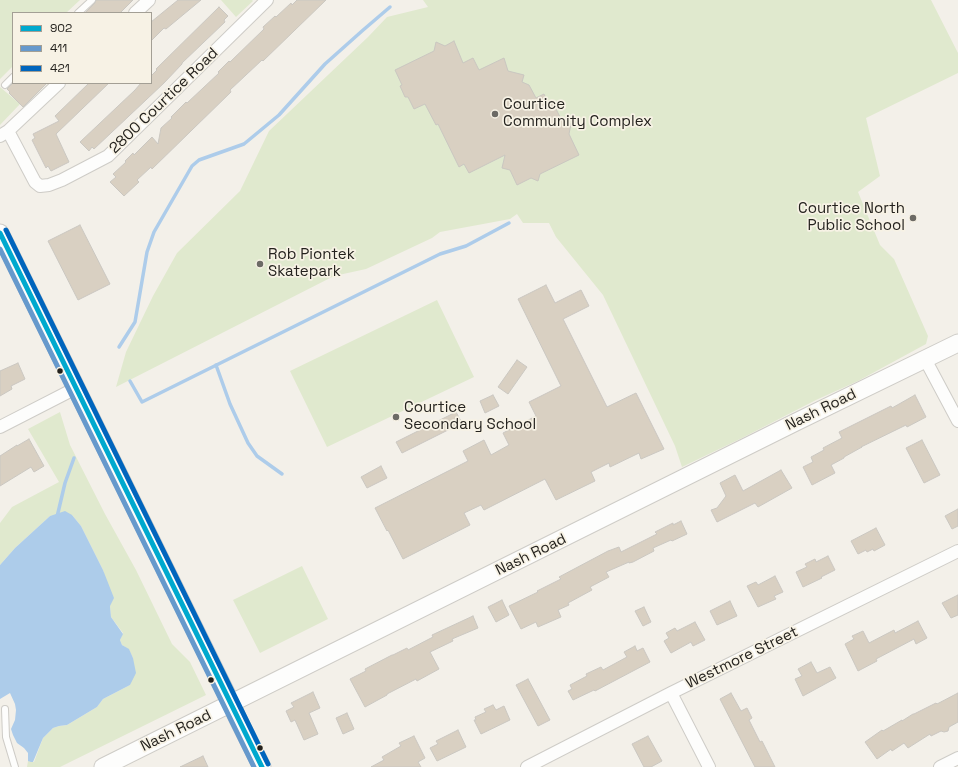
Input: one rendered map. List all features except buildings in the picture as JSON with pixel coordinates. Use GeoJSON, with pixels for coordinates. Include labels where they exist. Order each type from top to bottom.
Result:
{"type":"FeatureCollection","features":[{"type":"Feature","properties":{"kind":"street"},"geometry":{"type":"LineString","coordinates":[[136,12],[149,0]]}},
{"type":"Feature","properties":{"kind":"street","name":"2800 Courtice Road"},"geometry":{"type":"LineString","coordinates":[[58,84],[4,134],[35,182],[40,186],[49,185],[62,180],[108,156],[267,0]]}},
{"type":"Feature","properties":{"kind":"street"},"geometry":{"type":"LineString","coordinates":[[0,233],[262,767]]}},
{"type":"Feature","properties":{"kind":"street","name":"Nash Road"},"geometry":{"type":"LineString","coordinates":[[103,767],[958,342]]}},
{"type":"Feature","properties":{"kind":"street"},"geometry":{"type":"LineString","coordinates":[[925,359],[958,421]]}},
{"type":"Feature","properties":{"kind":"street"},"geometry":{"type":"LineString","coordinates":[[0,427],[76,388]]}},
{"type":"Feature","properties":{"kind":"street","name":"Westmore Street"},"geometry":{"type":"LineString","coordinates":[[527,767],[671,693],[958,551]]}},
{"type":"Feature","properties":{"kind":"street"},"geometry":{"type":"LineString","coordinates":[[671,693],[710,767]]}},
{"type":"Feature","properties":{"kind":"street"},"geometry":{"type":"LineString","coordinates":[[940,767],[958,758]]}},
{"type":"Feature","properties":{"kind":"lane"},"geometry":{"type":"LineString","coordinates":[[79,12],[92,0]]}},
{"type":"Feature","properties":{"kind":"lane"},"geometry":{"type":"LineString","coordinates":[[5,85],[12,78]]}},
{"type":"Feature","properties":{"kind":"lane"},"geometry":{"type":"LineString","coordinates":[[5,709],[6,737],[15,767]]}},
{"type":"Feature","properties":{"kind":"green space"},"geometry":{"type":"Polygon","coordinates":[[[0,0],[80,0],[67,12],[12,12],[12,67],[0,79],[0,0]]]}},
{"type":"Feature","properties":{"kind":"green space"},"geometry":{"type":"Polygon","coordinates":[[[221,0],[252,0],[253,1],[236,17],[221,0]]]}},
{"type":"Feature","properties":{"kind":"green space"},"geometry":{"type":"Polygon","coordinates":[[[423,0],[931,0],[958,53],[958,73],[866,118],[880,176],[858,192],[880,245],[894,259],[928,336],[926,344],[858,381],[816,400],[682,467],[675,446],[603,295],[556,237],[549,223],[523,223],[517,214],[510,219],[440,232],[432,238],[366,269],[334,276],[116,387],[126,352],[153,296],[177,253],[240,191],[269,131],[387,17],[428,7],[423,0]]]}},
{"type":"Feature","properties":{"kind":"green space"},"geometry":{"type":"Polygon","coordinates":[[[0,87],[20,104],[0,125],[0,87]]]}},
{"type":"Feature","properties":{"kind":"green space"},"geometry":{"type":"Polygon","coordinates":[[[437,300],[474,377],[327,447],[290,371],[437,300]]]}},
{"type":"Feature","properties":{"kind":"green space"},"geometry":{"type":"Polygon","coordinates":[[[60,412],[70,445],[105,514],[136,570],[172,644],[190,662],[206,695],[60,767],[27,767],[28,761],[34,762],[43,738],[53,728],[67,725],[97,707],[103,699],[130,685],[133,658],[129,650],[122,645],[120,640],[123,633],[111,617],[103,570],[81,526],[72,515],[50,516],[15,548],[0,565],[0,523],[12,507],[59,482],[28,429],[60,412]]]}},
{"type":"Feature","properties":{"kind":"green space"},"geometry":{"type":"Polygon","coordinates":[[[302,566],[328,619],[260,653],[233,600],[302,566]]]}},
{"type":"Feature","properties":{"kind":"water"},"geometry":{"type":"Polygon","coordinates":[[[65,511],[72,515],[81,526],[103,570],[114,598],[110,606],[111,617],[123,634],[120,640],[122,645],[129,649],[133,658],[136,673],[130,685],[103,699],[97,707],[67,725],[53,728],[43,738],[33,762],[31,762],[28,761],[28,753],[17,743],[11,729],[15,720],[16,710],[10,693],[0,699],[0,565],[15,548],[50,516],[65,511]]]}},
{"type":"Feature","properties":{"kind":"waterway"},"geometry":{"type":"LineString","coordinates":[[119,347],[135,322],[147,252],[154,232],[192,166],[199,160],[244,144],[279,115],[325,64],[390,7]]}},
{"type":"Feature","properties":{"kind":"waterway"},"geometry":{"type":"LineString","coordinates":[[130,381],[142,402],[440,254],[466,246],[509,223]]}},
{"type":"Feature","properties":{"kind":"waterway"},"geometry":{"type":"LineString","coordinates":[[216,365],[230,404],[248,443],[257,456],[282,474]]}},
{"type":"Feature","properties":{"kind":"waterway"},"geometry":{"type":"LineString","coordinates":[[57,517],[65,483],[74,458]]}},
{"type":"Feature","properties":{"kind":"transit line","name":"421"},"geometry":{"type":"LineString","coordinates":[[6,230],[268,764]]}},
{"type":"Feature","properties":{"kind":"transit line","name":"902"},"geometry":{"type":"LineString","coordinates":[[0,233],[262,767]]}},
{"type":"Feature","properties":{"kind":"transit line","name":"411"},"geometry":{"type":"LineString","coordinates":[[0,249],[254,767]]}},
{"type":"Feature","properties":{"kind":"place","name":"Courtice Community Complex"},"geometry":{"type":"Point","coordinates":[495,114]}},
{"type":"Feature","properties":{"kind":"place","name":"Courtice North Public School"},"geometry":{"type":"Point","coordinates":[913,218]}},
{"type":"Feature","properties":{"kind":"place","name":"Rob Piontek Skatepark"},"geometry":{"type":"Point","coordinates":[260,264]}},
{"type":"Feature","properties":{"kind":"place","name":"Courtice Secondary School"},"geometry":{"type":"Point","coordinates":[396,417]}}]}
